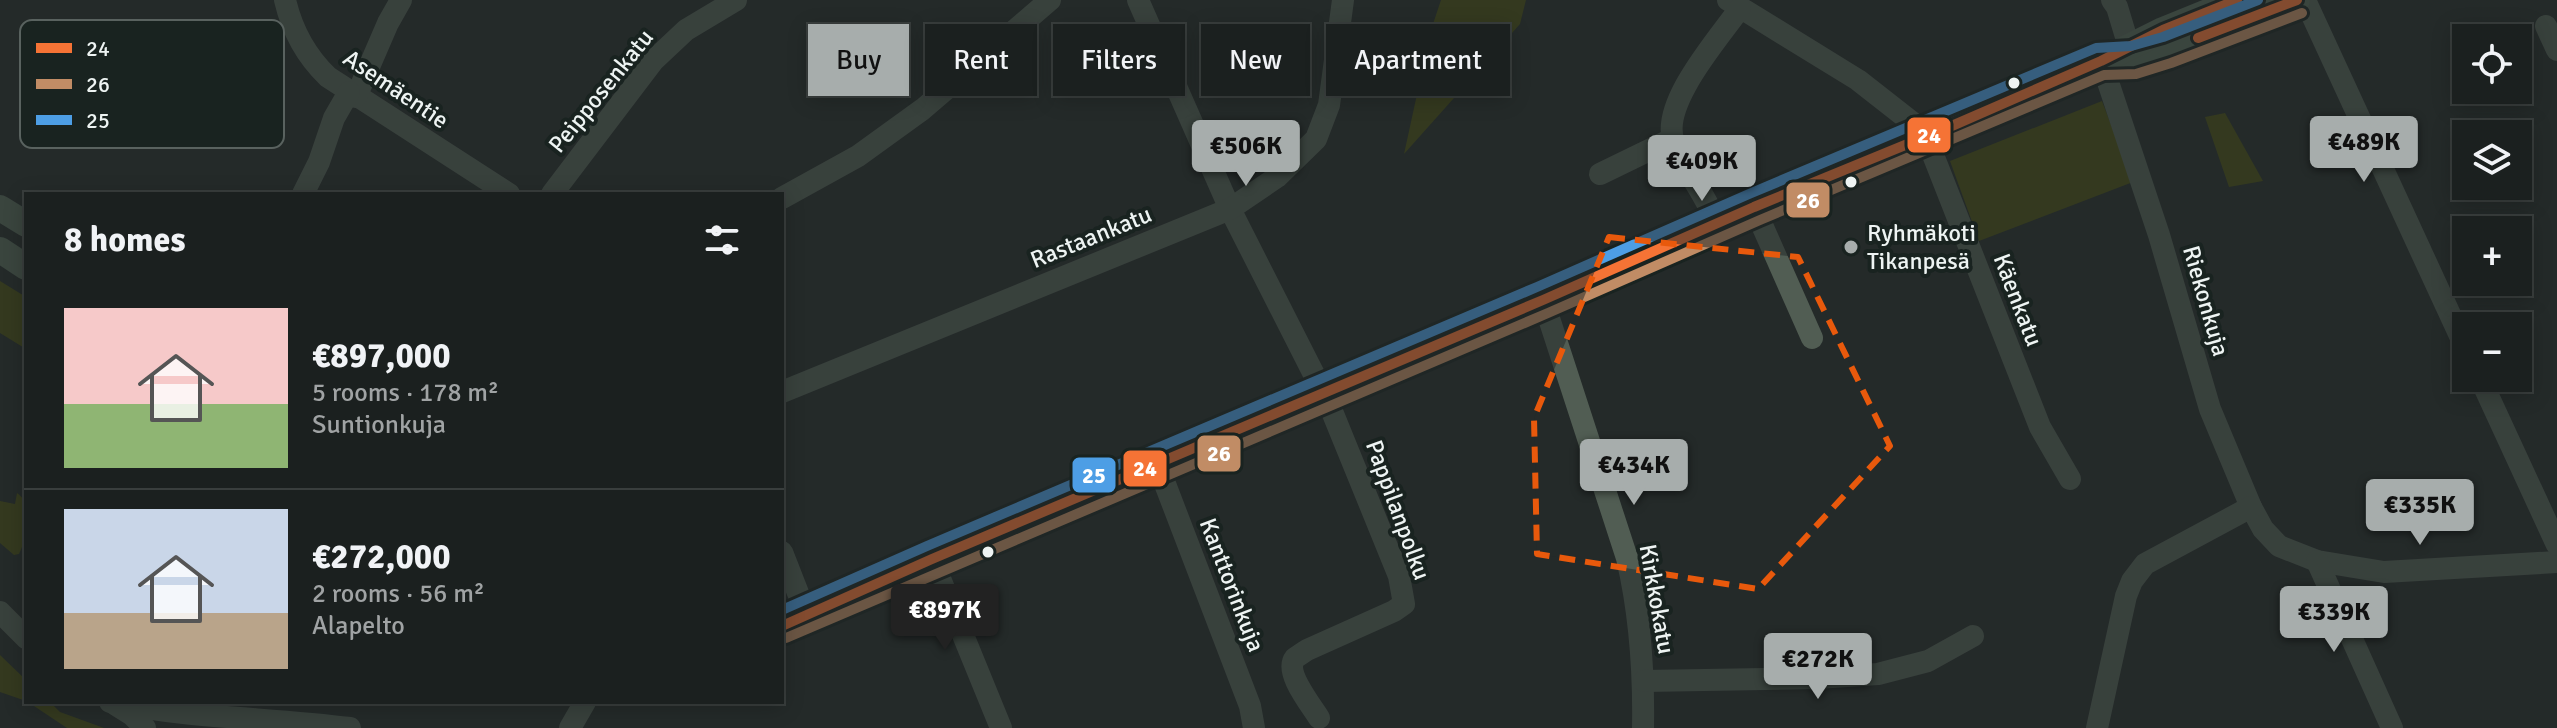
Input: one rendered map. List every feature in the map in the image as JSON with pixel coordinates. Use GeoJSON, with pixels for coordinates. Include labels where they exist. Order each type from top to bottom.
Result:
{"type":"FeatureCollection","features":[{"type":"Feature","properties":{"kind":"main road"},"geometry":{"type":"LineString","coordinates":[[2131,54],[2163,30],[2237,0]]}},
{"type":"Feature","properties":{"kind":"main road"},"geometry":{"type":"LineString","coordinates":[[790,622],[2101,61],[2168,50],[2297,0]]}},
{"type":"Feature","properties":{"kind":"main road"},"geometry":{"type":"LineString","coordinates":[[0,208],[24,223]]}},
{"type":"Feature","properties":{"kind":"main road"},"geometry":{"type":"LineString","coordinates":[[0,250],[24,266]]}},
{"type":"Feature","properties":{"kind":"street","name":"Asemäentie"},"geometry":{"type":"LineString","coordinates":[[285,0],[291,23],[316,65],[353,94],[506,192]]}},
{"type":"Feature","properties":{"kind":"street"},"geometry":{"type":"LineString","coordinates":[[304,192],[319,162],[334,118],[353,94],[401,0]]}},
{"type":"Feature","properties":{"kind":"street","name":"Peipposenkatu"},"geometry":{"type":"LineString","coordinates":[[554,192],[653,61],[686,30],[736,0]]}},
{"type":"Feature","properties":{"kind":"street"},"geometry":{"type":"LineString","coordinates":[[784,197],[858,156],[912,117],[1050,0]]}},
{"type":"Feature","properties":{"kind":"street"},"geometry":{"type":"LineString","coordinates":[[1138,0],[1230,209],[1323,392]]}},
{"type":"Feature","properties":{"kind":"street","name":"Rastaankatu"},"geometry":{"type":"LineString","coordinates":[[784,391],[1230,209],[1277,177],[1316,139],[1329,105],[1343,0]]}},
{"type":"Feature","properties":{"kind":"street"},"geometry":{"type":"LineString","coordinates":[[2112,0],[2131,54]]}},
{"type":"Feature","properties":{"kind":"street"},"geometry":{"type":"LineString","coordinates":[[2305,0],[2452,319]]}},
{"type":"Feature","properties":{"kind":"street"},"geometry":{"type":"LineString","coordinates":[[1717,224],[1672,139],[1672,119],[1683,89],[1734,4],[1858,80],[1918,127],[1926,137]]}},
{"type":"Feature","properties":{"kind":"street"},"geometry":{"type":"LineString","coordinates":[[2546,26],[2557,50]]}},
{"type":"Feature","properties":{"kind":"street","name":"Riekonkuja"},"geometry":{"type":"LineString","coordinates":[[2101,61],[2159,235],[2210,409],[2251,507],[2263,529],[2279,546],[2317,561]]}},
{"type":"Feature","properties":{"kind":"street","name":"Käenkatu"},"geometry":{"type":"LineString","coordinates":[[1926,137],[2040,427],[2070,479]]}},
{"type":"Feature","properties":{"kind":"street"},"geometry":{"type":"LineString","coordinates":[[1600,174],[1672,139]]}},
{"type":"Feature","properties":{"kind":"street"},"geometry":{"type":"LineString","coordinates":[[1754,207],[1812,338]]}},
{"type":"Feature","properties":{"kind":"street","name":"Kirkkokatu"},"geometry":{"type":"LineString","coordinates":[[1543,300],[1627,558],[1638,614],[1644,681],[1643,728]]}},
{"type":"Feature","properties":{"kind":"street","name":"Pappilanpolku"},"geometry":{"type":"LineString","coordinates":[[1319,718],[1294,678],[1291,667],[1295,658],[1404,604],[1399,576],[1323,392]]}},
{"type":"Feature","properties":{"kind":"street"},"geometry":{"type":"LineString","coordinates":[[2486,392],[2557,545]]}},
{"type":"Feature","properties":{"kind":"street","name":"Kanttorinkuja"},"geometry":{"type":"LineString","coordinates":[[1157,463],[1250,706],[1254,728]]}},
{"type":"Feature","properties":{"kind":"street"},"geometry":{"type":"LineString","coordinates":[[2097,728],[2132,581],[2145,564],[2251,507]]}},
{"type":"Feature","properties":{"kind":"street"},"geometry":{"type":"LineString","coordinates":[[932,559],[1001,728]]}},
{"type":"Feature","properties":{"kind":"street"},"geometry":{"type":"LineString","coordinates":[[2317,561],[2384,572],[2557,562]]}},
{"type":"Feature","properties":{"kind":"street"},"geometry":{"type":"LineString","coordinates":[[2317,561],[2392,728]]}},
{"type":"Feature","properties":{"kind":"street"},"geometry":{"type":"LineString","coordinates":[[784,570],[790,622]]}},
{"type":"Feature","properties":{"kind":"street"},"geometry":{"type":"LineString","coordinates":[[2,614],[24,636]]}},
{"type":"Feature","properties":{"kind":"street"},"geometry":{"type":"LineString","coordinates":[[1644,681],[1878,674],[1928,661],[1973,636]]}},
{"type":"Feature","properties":{"kind":"street"},"geometry":{"type":"LineString","coordinates":[[114,704],[145,728]]}},
{"type":"Feature","properties":{"kind":"street"},"geometry":{"type":"LineString","coordinates":[[124,704],[216,718],[350,728]]}},
{"type":"Feature","properties":{"kind":"street"},"geometry":{"type":"LineString","coordinates":[[570,728],[584,704]]}},
{"type":"Feature","properties":{"kind":"street"},"geometry":{"type":"LineString","coordinates":[[188,728],[216,718]]}},
{"type":"Feature","properties":{"kind":"highlighted area"},"geometry":{"type":"Polygon","coordinates":[[[1609,237],[1798,257],[1890,446],[1758,589],[1537,554],[1534,418],[1609,237]]]}},
{"type":"Feature","properties":{"kind":"green space"},"geometry":{"type":"Polygon","coordinates":[[[1441,0],[1526,0],[1520,24],[1510,35],[1510,24],[1433,24],[1441,0]]]}},
{"type":"Feature","properties":{"kind":"green space"},"geometry":{"type":"Polygon","coordinates":[[[1417,96],[1456,96],[1404,154],[1417,96]]]}},
{"type":"Feature","properties":{"kind":"green space"},"geometry":{"type":"Polygon","coordinates":[[[2102,101],[2133,182],[1979,241],[1950,161],[2102,101]]]}},
{"type":"Feature","properties":{"kind":"green space"},"geometry":{"type":"Polygon","coordinates":[[[2225,113],[2263,181],[2229,187],[2205,117],[2225,113]]]}},
{"type":"Feature","properties":{"kind":"green space"},"geometry":{"type":"Polygon","coordinates":[[[0,281],[24,296],[24,348],[0,333],[0,281]]]}},
{"type":"Feature","properties":{"kind":"green space"},"geometry":{"type":"Polygon","coordinates":[[[17,493],[24,502],[24,539],[19,554],[14,555],[0,543],[0,501],[15,504],[17,493]]]}},
{"type":"Feature","properties":{"kind":"green space"},"geometry":{"type":"Polygon","coordinates":[[[0,655],[24,678],[24,700],[0,692],[0,655]]]}},
{"type":"Feature","properties":{"kind":"green space"},"geometry":{"type":"Polygon","coordinates":[[[31,704],[52,704],[60,712],[104,728],[67,728],[31,704]]]}},
{"type":"Feature","properties":{"kind":"transit line","name":"24"},"geometry":{"type":"LineString","coordinates":[[784,625],[1754,207],[1954,125],[2101,61],[2163,30],[2237,0]]}},
{"type":"Feature","properties":{"kind":"transit line","name":"25"},"geometry":{"type":"LineString","coordinates":[[784,609],[2096,48],[2131,46],[2163,37],[2258,0]]}},
{"type":"Feature","properties":{"kind":"transit line","name":"24"},"geometry":{"type":"LineString","coordinates":[[2198,38],[2297,0]]}},
{"type":"Feature","properties":{"kind":"transit line","name":"26"},"geometry":{"type":"LineString","coordinates":[[786,638],[2104,75],[2136,74],[2302,13]]}},
{"type":"Feature","properties":{"kind":"place","name":"Ryhmäkoti Tikanpesä"},"geometry":{"type":"Point","coordinates":[1851,247]}}]}
